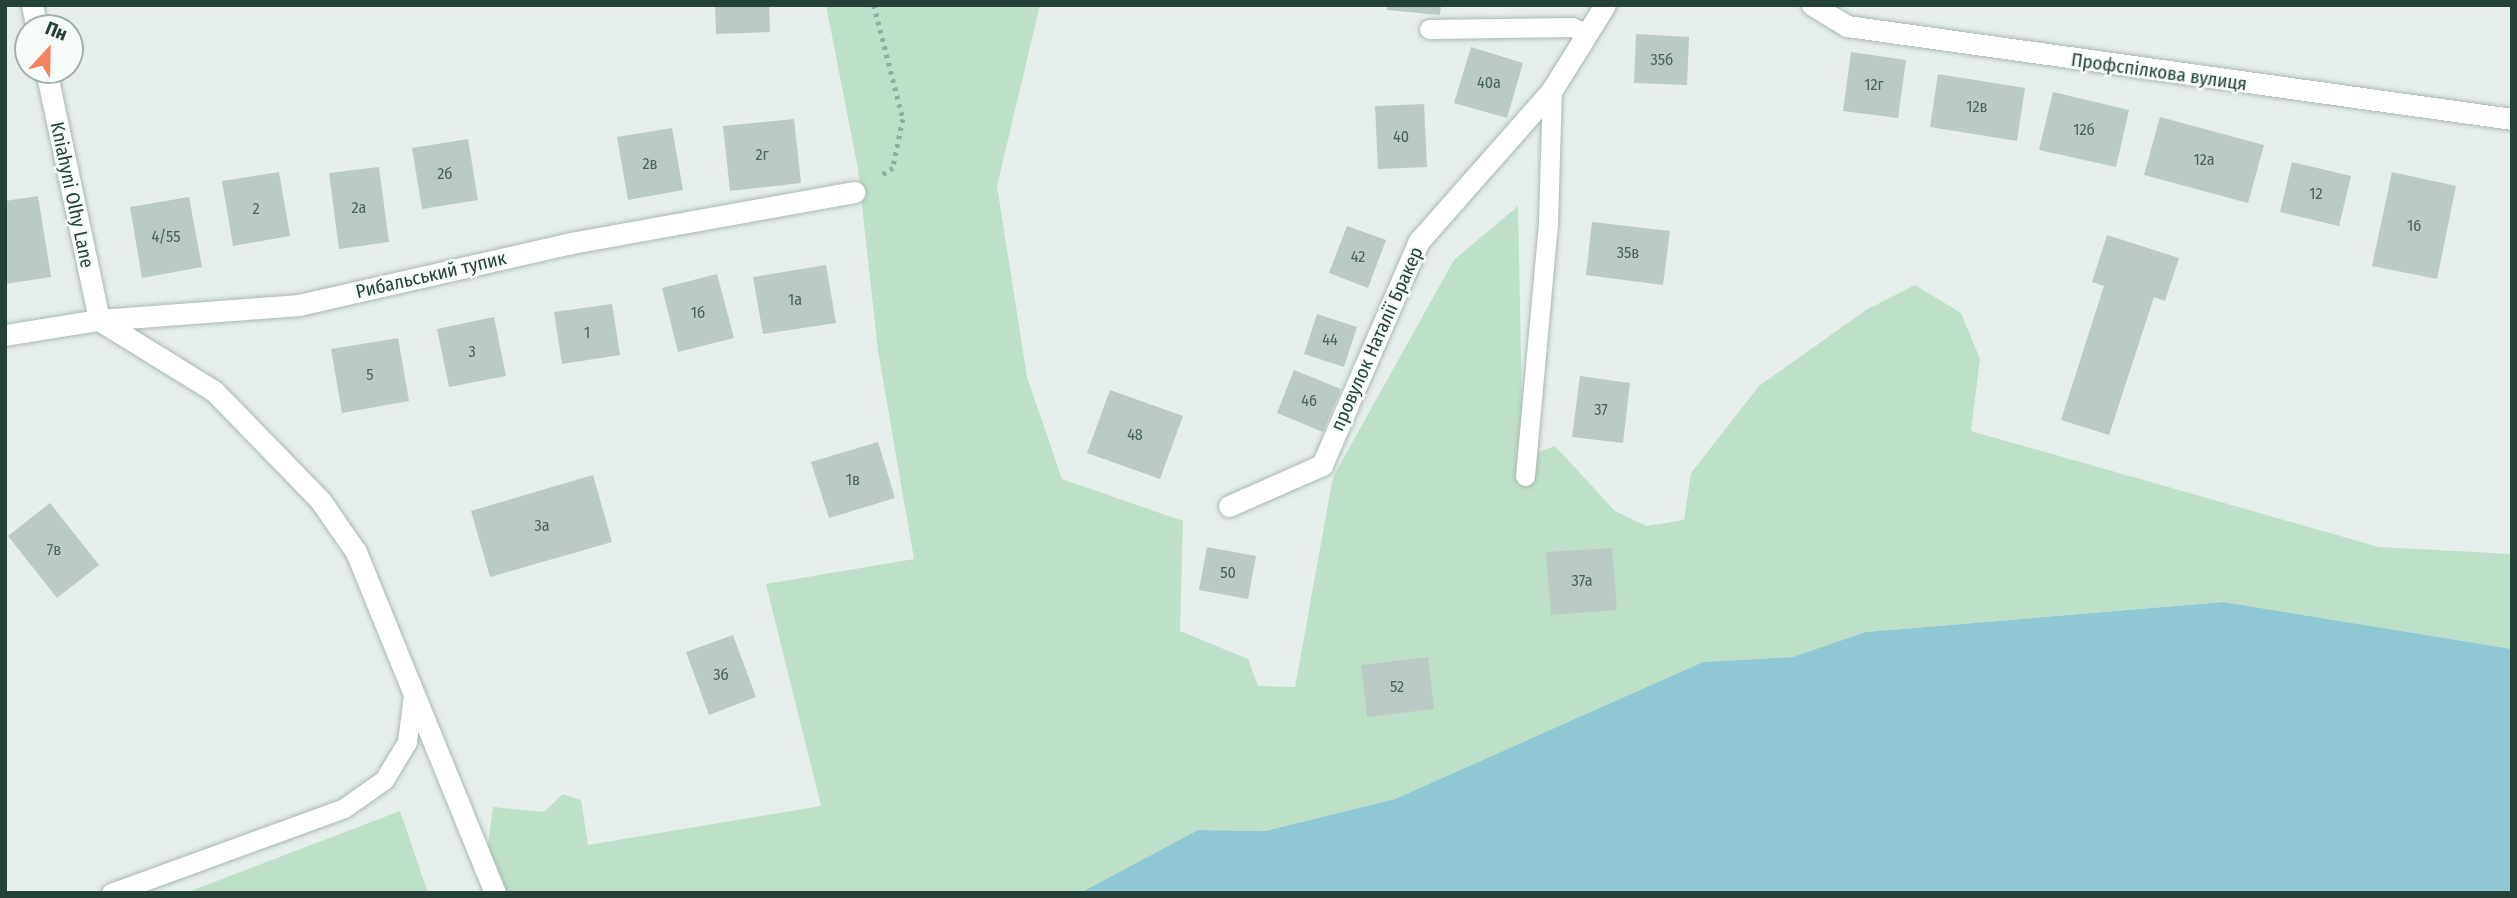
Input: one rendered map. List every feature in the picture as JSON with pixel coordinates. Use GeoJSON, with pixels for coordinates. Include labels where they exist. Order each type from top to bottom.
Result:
{"type":"FeatureCollection","features":[{"type":"Feature","properties":{"kind":"street","name":"провулок Наталії Бракер"},"geometry":{"type":"LineString","coordinates":[[1229,506],[1322,466],[1419,241],[1552,90],[1605,5]]}},
{"type":"Feature","properties":{"kind":"street","name":"Профспілкова вулиця"},"geometry":{"type":"LineString","coordinates":[[1812,5],[1847,26],[2512,119]]}},
{"type":"Feature","properties":{"kind":"street","name":"Kniahyni Olhy Lane"},"geometry":{"type":"LineString","coordinates":[[49,84],[99,320]]}},
{"type":"Feature","properties":{"kind":"street","name":"Рибальський тупик"},"geometry":{"type":"LineString","coordinates":[[5,335],[99,320],[299,305],[571,243],[853,192]]}},
{"type":"Feature","properties":{"kind":"street"},"geometry":{"type":"LineString","coordinates":[[99,320],[215,391],[320,500],[356,552],[495,893]]}},
{"type":"Feature","properties":{"kind":"lane"},"geometry":{"type":"LineString","coordinates":[[1429,29],[1572,27],[1587,34]]}},
{"type":"Feature","properties":{"kind":"lane"},"geometry":{"type":"LineString","coordinates":[[1525,476],[1548,222],[1552,90]]}},
{"type":"Feature","properties":{"kind":"lane"},"geometry":{"type":"LineString","coordinates":[[111,893],[344,808],[384,780],[407,742],[413,695]]}},
{"type":"Feature","properties":{"kind":"path"},"geometry":{"type":"LineString","coordinates":[[853,192],[893,168],[904,119],[874,5]]}},
{"type":"Feature","properties":{"kind":"green space"},"geometry":{"type":"Polygon","coordinates":[[[826,5],[1040,5],[997,186],[1027,377],[1062,479],[1183,521],[1180,631],[1248,659],[1258,686],[1295,687],[1333,477],[1454,260],[1518,206],[1523,458],[1555,446],[1615,511],[1646,526],[1684,520],[1691,473],[1759,386],[1866,310],[1915,285],[1961,313],[1980,359],[1971,431],[2379,547],[2512,554],[2512,649],[2223,602],[1866,632],[1792,657],[1703,662],[1395,799],[1265,831],[1198,830],[1080,893],[482,893],[493,807],[544,812],[563,794],[581,800],[588,845],[821,806],[766,584],[914,559],[878,351],[858,169],[826,5]]]}},
{"type":"Feature","properties":{"kind":"green space"},"geometry":{"type":"Polygon","coordinates":[[[400,811],[428,893],[185,893],[400,811]]]}},
{"type":"Feature","properties":{"kind":"water"},"geometry":{"type":"Polygon","coordinates":[[[2223,602],[2512,649],[2512,893],[1080,893],[1198,830],[1265,831],[1395,799],[1703,662],[1792,657],[1866,632],[2223,602]]]}},
{"type":"Feature","properties":{"kind":"building"},"geometry":{"type":"Polygon","coordinates":[[[715,5],[769,5],[770,32],[716,34],[715,5]]]}},
{"type":"Feature","properties":{"kind":"building"},"geometry":{"type":"Polygon","coordinates":[[[1387,5],[1441,5],[1440,15],[1387,10],[1387,5]]]}},
{"type":"Feature","properties":{"kind":"building"},"geometry":{"type":"Polygon","coordinates":[[[1636,34],[1689,37],[1687,85],[1634,83],[1636,34]]]}},
{"type":"Feature","properties":{"kind":"building"},"geometry":{"type":"Polygon","coordinates":[[[1471,47],[1523,63],[1507,118],[1454,103],[1471,47]]]}},
{"type":"Feature","properties":{"kind":"building"},"geometry":{"type":"Polygon","coordinates":[[[1851,52],[1906,60],[1898,118],[1843,111],[1851,52]]]}},
{"type":"Feature","properties":{"kind":"building"},"geometry":{"type":"Polygon","coordinates":[[[1938,74],[2025,88],[2017,141],[1930,127],[1938,74]]]}},
{"type":"Feature","properties":{"kind":"building"},"geometry":{"type":"Polygon","coordinates":[[[2053,92],[2129,110],[2116,167],[2039,150],[2053,92]]]}},
{"type":"Feature","properties":{"kind":"building"},"geometry":{"type":"Polygon","coordinates":[[[1424,104],[1427,167],[1378,169],[1375,106],[1424,104]]]}},
{"type":"Feature","properties":{"kind":"building"},"geometry":{"type":"Polygon","coordinates":[[[2160,117],[2264,145],[2248,203],[2144,175],[2160,117]]]}},
{"type":"Feature","properties":{"kind":"building"},"geometry":{"type":"Polygon","coordinates":[[[794,119],[801,183],[730,191],[723,126],[794,119]]]}},
{"type":"Feature","properties":{"kind":"building"},"geometry":{"type":"Polygon","coordinates":[[[672,128],[683,190],[628,200],[617,137],[672,128]]]}},
{"type":"Feature","properties":{"kind":"building"},"geometry":{"type":"Polygon","coordinates":[[[468,139],[478,200],[422,209],[412,148],[468,139]]]}},
{"type":"Feature","properties":{"kind":"building"},"geometry":{"type":"Polygon","coordinates":[[[2292,162],[2351,176],[2339,226],[2280,212],[2292,162]]]}},
{"type":"Feature","properties":{"kind":"building"},"geometry":{"type":"Polygon","coordinates":[[[379,167],[389,242],[339,249],[329,173],[379,167]]]}},
{"type":"Feature","properties":{"kind":"building"},"geometry":{"type":"Polygon","coordinates":[[[279,172],[290,236],[233,246],[222,181],[279,172]]]}},
{"type":"Feature","properties":{"kind":"building"},"geometry":{"type":"Polygon","coordinates":[[[2392,172],[2456,186],[2437,279],[2372,266],[2392,172]]]}},
{"type":"Feature","properties":{"kind":"building"},"geometry":{"type":"Polygon","coordinates":[[[38,196],[51,277],[5,284],[5,201],[38,196]]]}},
{"type":"Feature","properties":{"kind":"building"},"geometry":{"type":"Polygon","coordinates":[[[189,197],[202,267],[142,278],[130,207],[189,197]]]}},
{"type":"Feature","properties":{"kind":"building"},"geometry":{"type":"Polygon","coordinates":[[[1592,222],[1670,231],[1663,285],[1586,275],[1592,222]]]}},
{"type":"Feature","properties":{"kind":"building"},"geometry":{"type":"Polygon","coordinates":[[[1347,226],[1386,240],[1368,288],[1329,273],[1347,226]]]}},
{"type":"Feature","properties":{"kind":"building"},"geometry":{"type":"Polygon","coordinates":[[[2107,235],[2179,258],[2165,301],[2154,297],[2109,435],[2061,420],[2104,286],[2092,282],[2107,235]]]}},
{"type":"Feature","properties":{"kind":"building"},"geometry":{"type":"Polygon","coordinates":[[[826,265],[836,323],[763,334],[753,277],[826,265]]]}},
{"type":"Feature","properties":{"kind":"building"},"geometry":{"type":"Polygon","coordinates":[[[717,274],[734,338],[678,352],[662,288],[717,274]]]}},
{"type":"Feature","properties":{"kind":"building"},"geometry":{"type":"Polygon","coordinates":[[[612,304],[620,355],[562,364],[554,312],[612,304]]]}},
{"type":"Feature","properties":{"kind":"building"},"geometry":{"type":"Polygon","coordinates":[[[1317,314],[1357,327],[1344,367],[1304,354],[1317,314]]]}},
{"type":"Feature","properties":{"kind":"building"},"geometry":{"type":"Polygon","coordinates":[[[494,317],[506,376],[449,387],[437,329],[494,317]]]}},
{"type":"Feature","properties":{"kind":"building"},"geometry":{"type":"Polygon","coordinates":[[[398,338],[409,401],[342,413],[331,349],[398,338]]]}},
{"type":"Feature","properties":{"kind":"building"},"geometry":{"type":"Polygon","coordinates":[[[1294,370],[1341,389],[1323,432],[1277,413],[1294,370]]]}},
{"type":"Feature","properties":{"kind":"building"},"geometry":{"type":"Polygon","coordinates":[[[1580,376],[1630,383],[1623,443],[1572,437],[1580,376]]]}},
{"type":"Feature","properties":{"kind":"building"},"geometry":{"type":"Polygon","coordinates":[[[1110,390],[1183,416],[1160,479],[1087,453],[1110,390]]]}},
{"type":"Feature","properties":{"kind":"building"},"geometry":{"type":"Polygon","coordinates":[[[878,442],[895,498],[829,518],[811,462],[878,442]]]}},
{"type":"Feature","properties":{"kind":"building"},"geometry":{"type":"Polygon","coordinates":[[[593,475],[612,542],[490,577],[471,511],[593,475]]]}},
{"type":"Feature","properties":{"kind":"building"},"geometry":{"type":"Polygon","coordinates":[[[50,503],[99,565],[57,598],[8,536],[50,503]]]}},
{"type":"Feature","properties":{"kind":"building"},"geometry":{"type":"Polygon","coordinates":[[[1207,547],[1256,556],[1248,599],[1199,590],[1207,547]]]}},
{"type":"Feature","properties":{"kind":"building"},"geometry":{"type":"Polygon","coordinates":[[[1612,548],[1617,610],[1551,615],[1546,552],[1612,548]]]}},
{"type":"Feature","properties":{"kind":"building"},"geometry":{"type":"Polygon","coordinates":[[[733,635],[756,697],[709,715],[686,652],[733,635]]]}},
{"type":"Feature","properties":{"kind":"building"},"geometry":{"type":"Polygon","coordinates":[[[1428,657],[1434,709],[1367,717],[1361,665],[1428,657]]]}}]}
